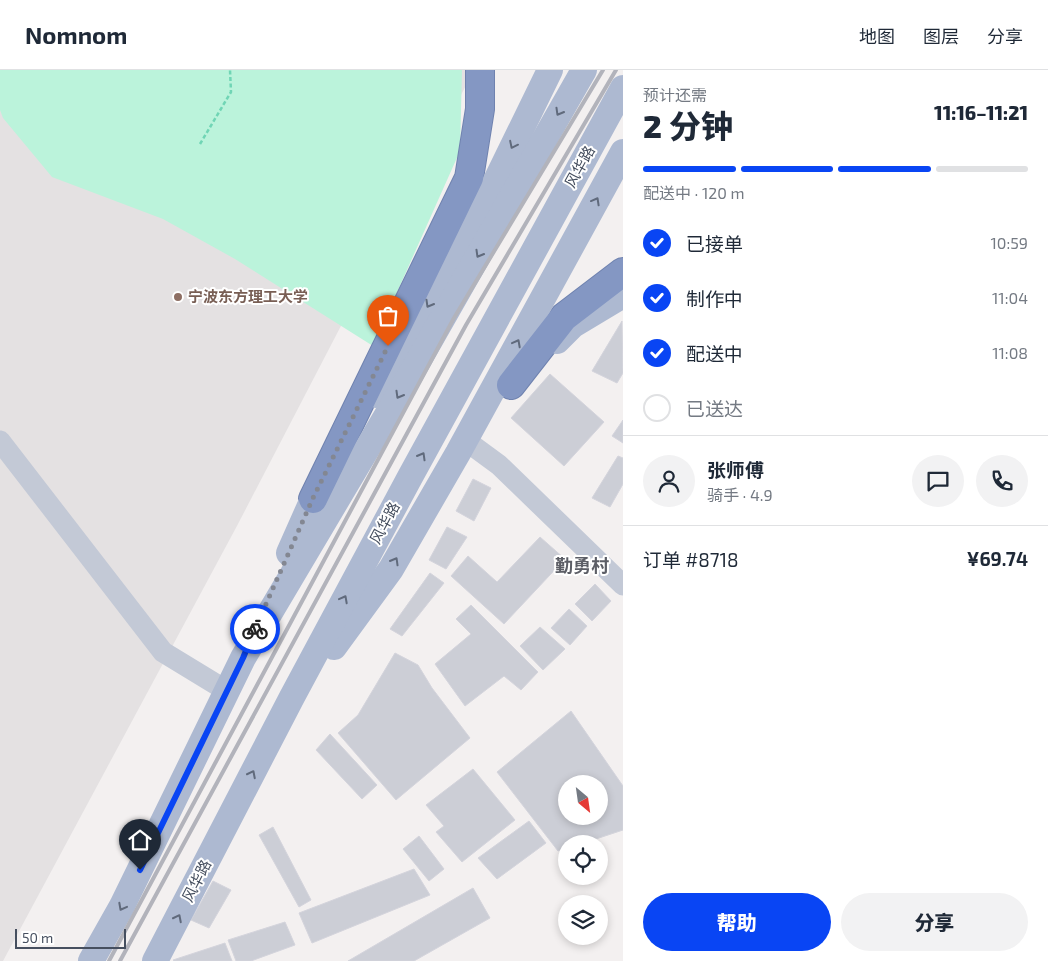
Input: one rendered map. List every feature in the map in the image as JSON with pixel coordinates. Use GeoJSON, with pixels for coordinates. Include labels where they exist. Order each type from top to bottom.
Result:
{"type":"FeatureCollection","features":[{"type":"Feature","properties":{"kind":"highway"},"geometry":{"type":"LineString","coordinates":[[313,498],[469,178],[480,109],[480,70]]}},
{"type":"Feature","properties":{"kind":"highway"},"geometry":{"type":"LineString","coordinates":[[511,385],[564,317],[623,272]]}},
{"type":"Feature","properties":{"kind":"main road"},"geometry":{"type":"LineString","coordinates":[[91,961],[122,906],[243,658],[313,498],[434,295],[488,197],[550,70]]}},
{"type":"Feature","properties":{"kind":"main road"},"geometry":{"type":"LineString","coordinates":[[243,658],[396,400],[584,70]]}},
{"type":"Feature","properties":{"kind":"main road","name":"风华路"},"geometry":{"type":"LineString","coordinates":[[155,961],[405,485],[623,88]]}},
{"type":"Feature","properties":{"kind":"main road"},"geometry":{"type":"LineString","coordinates":[[292,697],[339,640],[391,568],[465,440],[623,152]]}},
{"type":"Feature","properties":{"kind":"main road"},"geometry":{"type":"LineString","coordinates":[[465,440],[511,385],[573,326],[623,295]]}},
{"type":"Feature","properties":{"kind":"street"},"geometry":{"type":"LineString","coordinates":[[465,440],[499,465],[623,585]]}},
{"type":"Feature","properties":{"kind":"street"},"geometry":{"type":"LineString","coordinates":[[0,441],[163,652],[227,691]]}},
{"type":"Feature","properties":{"kind":"path"},"geometry":{"type":"LineString","coordinates":[[200,144],[231,92],[230,70]]}},
{"type":"Feature","properties":{"kind":"shaded area","name":"宁波东方理工大学"},"geometry":{"type":"Polygon","coordinates":[[[0,70],[474,70],[238,524],[3,961],[0,961],[0,70]]]}},
{"type":"Feature","properties":{"kind":"green space"},"geometry":{"type":"Polygon","coordinates":[[[0,70],[462,70],[460,151],[373,346],[235,259],[163,219],[52,177],[3,118],[0,110],[0,70]]]}},
{"type":"Feature","properties":{"kind":"building"},"geometry":{"type":"Polygon","coordinates":[[[622,321],[623,373],[617,383],[592,371],[622,321]]]}},
{"type":"Feature","properties":{"kind":"building"},"geometry":{"type":"Polygon","coordinates":[[[550,374],[604,422],[564,466],[511,418],[550,374]]]}},
{"type":"Feature","properties":{"kind":"building"},"geometry":{"type":"Polygon","coordinates":[[[623,420],[623,443],[612,436],[623,420]]]}},
{"type":"Feature","properties":{"kind":"building"},"geometry":{"type":"Polygon","coordinates":[[[618,456],[623,458],[623,484],[610,507],[592,498],[618,456]]]}},
{"type":"Feature","properties":{"kind":"building"},"geometry":{"type":"Polygon","coordinates":[[[473,479],[491,488],[474,521],[456,511],[473,479]]]}},
{"type":"Feature","properties":{"kind":"building"},"geometry":{"type":"Polygon","coordinates":[[[447,527],[467,537],[446,569],[429,560],[447,527]]]}},
{"type":"Feature","properties":{"kind":"building"},"geometry":{"type":"Polygon","coordinates":[[[540,537],[565,559],[504,624],[451,576],[468,556],[497,582],[540,537]]]}},
{"type":"Feature","properties":{"kind":"building"},"geometry":{"type":"Polygon","coordinates":[[[430,573],[444,583],[402,636],[390,629],[430,573]]]}},
{"type":"Feature","properties":{"kind":"building"},"geometry":{"type":"Polygon","coordinates":[[[595,584],[611,601],[592,621],[575,604],[595,584]]]}},
{"type":"Feature","properties":{"kind":"building"},"geometry":{"type":"Polygon","coordinates":[[[471,605],[538,672],[521,690],[504,676],[465,706],[435,664],[471,634],[456,619],[471,605]]]}},
{"type":"Feature","properties":{"kind":"building"},"geometry":{"type":"Polygon","coordinates":[[[569,609],[587,626],[570,645],[551,628],[569,609]]]}},
{"type":"Feature","properties":{"kind":"building"},"geometry":{"type":"Polygon","coordinates":[[[540,627],[565,649],[543,670],[520,646],[540,627]]]}},
{"type":"Feature","properties":{"kind":"building"},"geometry":{"type":"Polygon","coordinates":[[[395,653],[418,665],[432,688],[470,738],[396,800],[338,733],[358,715],[395,653]]]}},
{"type":"Feature","properties":{"kind":"building"},"geometry":{"type":"Polygon","coordinates":[[[571,711],[623,786],[623,830],[608,835],[558,835],[558,851],[497,772],[571,711]]]}},
{"type":"Feature","properties":{"kind":"building"},"geometry":{"type":"Polygon","coordinates":[[[330,734],[377,785],[362,799],[316,750],[330,734]]]}},
{"type":"Feature","properties":{"kind":"building"},"geometry":{"type":"Polygon","coordinates":[[[473,769],[515,820],[462,862],[436,832],[444,826],[426,805],[473,769]]]}},
{"type":"Feature","properties":{"kind":"building"},"geometry":{"type":"Polygon","coordinates":[[[529,821],[546,843],[497,879],[478,858],[529,821]]]}},
{"type":"Feature","properties":{"kind":"building"},"geometry":{"type":"Polygon","coordinates":[[[273,827],[311,900],[299,907],[259,835],[273,827]]]}},
{"type":"Feature","properties":{"kind":"building"},"geometry":{"type":"Polygon","coordinates":[[[419,836],[444,869],[429,881],[403,849],[419,836]]]}},
{"type":"Feature","properties":{"kind":"building"},"geometry":{"type":"Polygon","coordinates":[[[414,869],[430,895],[312,943],[299,913],[414,869]]]}},
{"type":"Feature","properties":{"kind":"building"},"geometry":{"type":"Polygon","coordinates":[[[213,881],[231,890],[209,928],[191,920],[213,881]]]}},
{"type":"Feature","properties":{"kind":"building"},"geometry":{"type":"Polygon","coordinates":[[[473,888],[490,918],[414,961],[348,961],[473,888]]]}},
{"type":"Feature","properties":{"kind":"building"},"geometry":{"type":"Polygon","coordinates":[[[285,922],[295,945],[251,961],[236,961],[228,940],[285,922]]]}},
{"type":"Feature","properties":{"kind":"building"},"geometry":{"type":"Polygon","coordinates":[[[225,943],[232,961],[173,960],[225,943]]]}},
{"type":"Feature","properties":{"kind":"railway"},"geometry":{"type":"LineString","coordinates":[[109,961],[454,318],[603,70]]}},
{"type":"Feature","properties":{"kind":"railway"},"geometry":{"type":"LineString","coordinates":[[120,961],[466,325],[616,70]]}},
{"type":"Feature","properties":{"kind":"way so far"},"geometry":{"type":"LineString","coordinates":[[255,629],[313,498],[388,346]]}},
{"type":"Feature","properties":{"kind":"place","name":"宁波东方理工大学"},"geometry":{"type":"Point","coordinates":[178,297]}},
{"type":"Feature","properties":{"kind":"district","name":"勤勇村"},"geometry":{"type":"Point","coordinates":[582,566]}},
{"type":"Feature","properties":{"kind":"route"},"geometry":{"type":"LineString","coordinates":[[140,870],[243,658],[255,629]]}}]}
